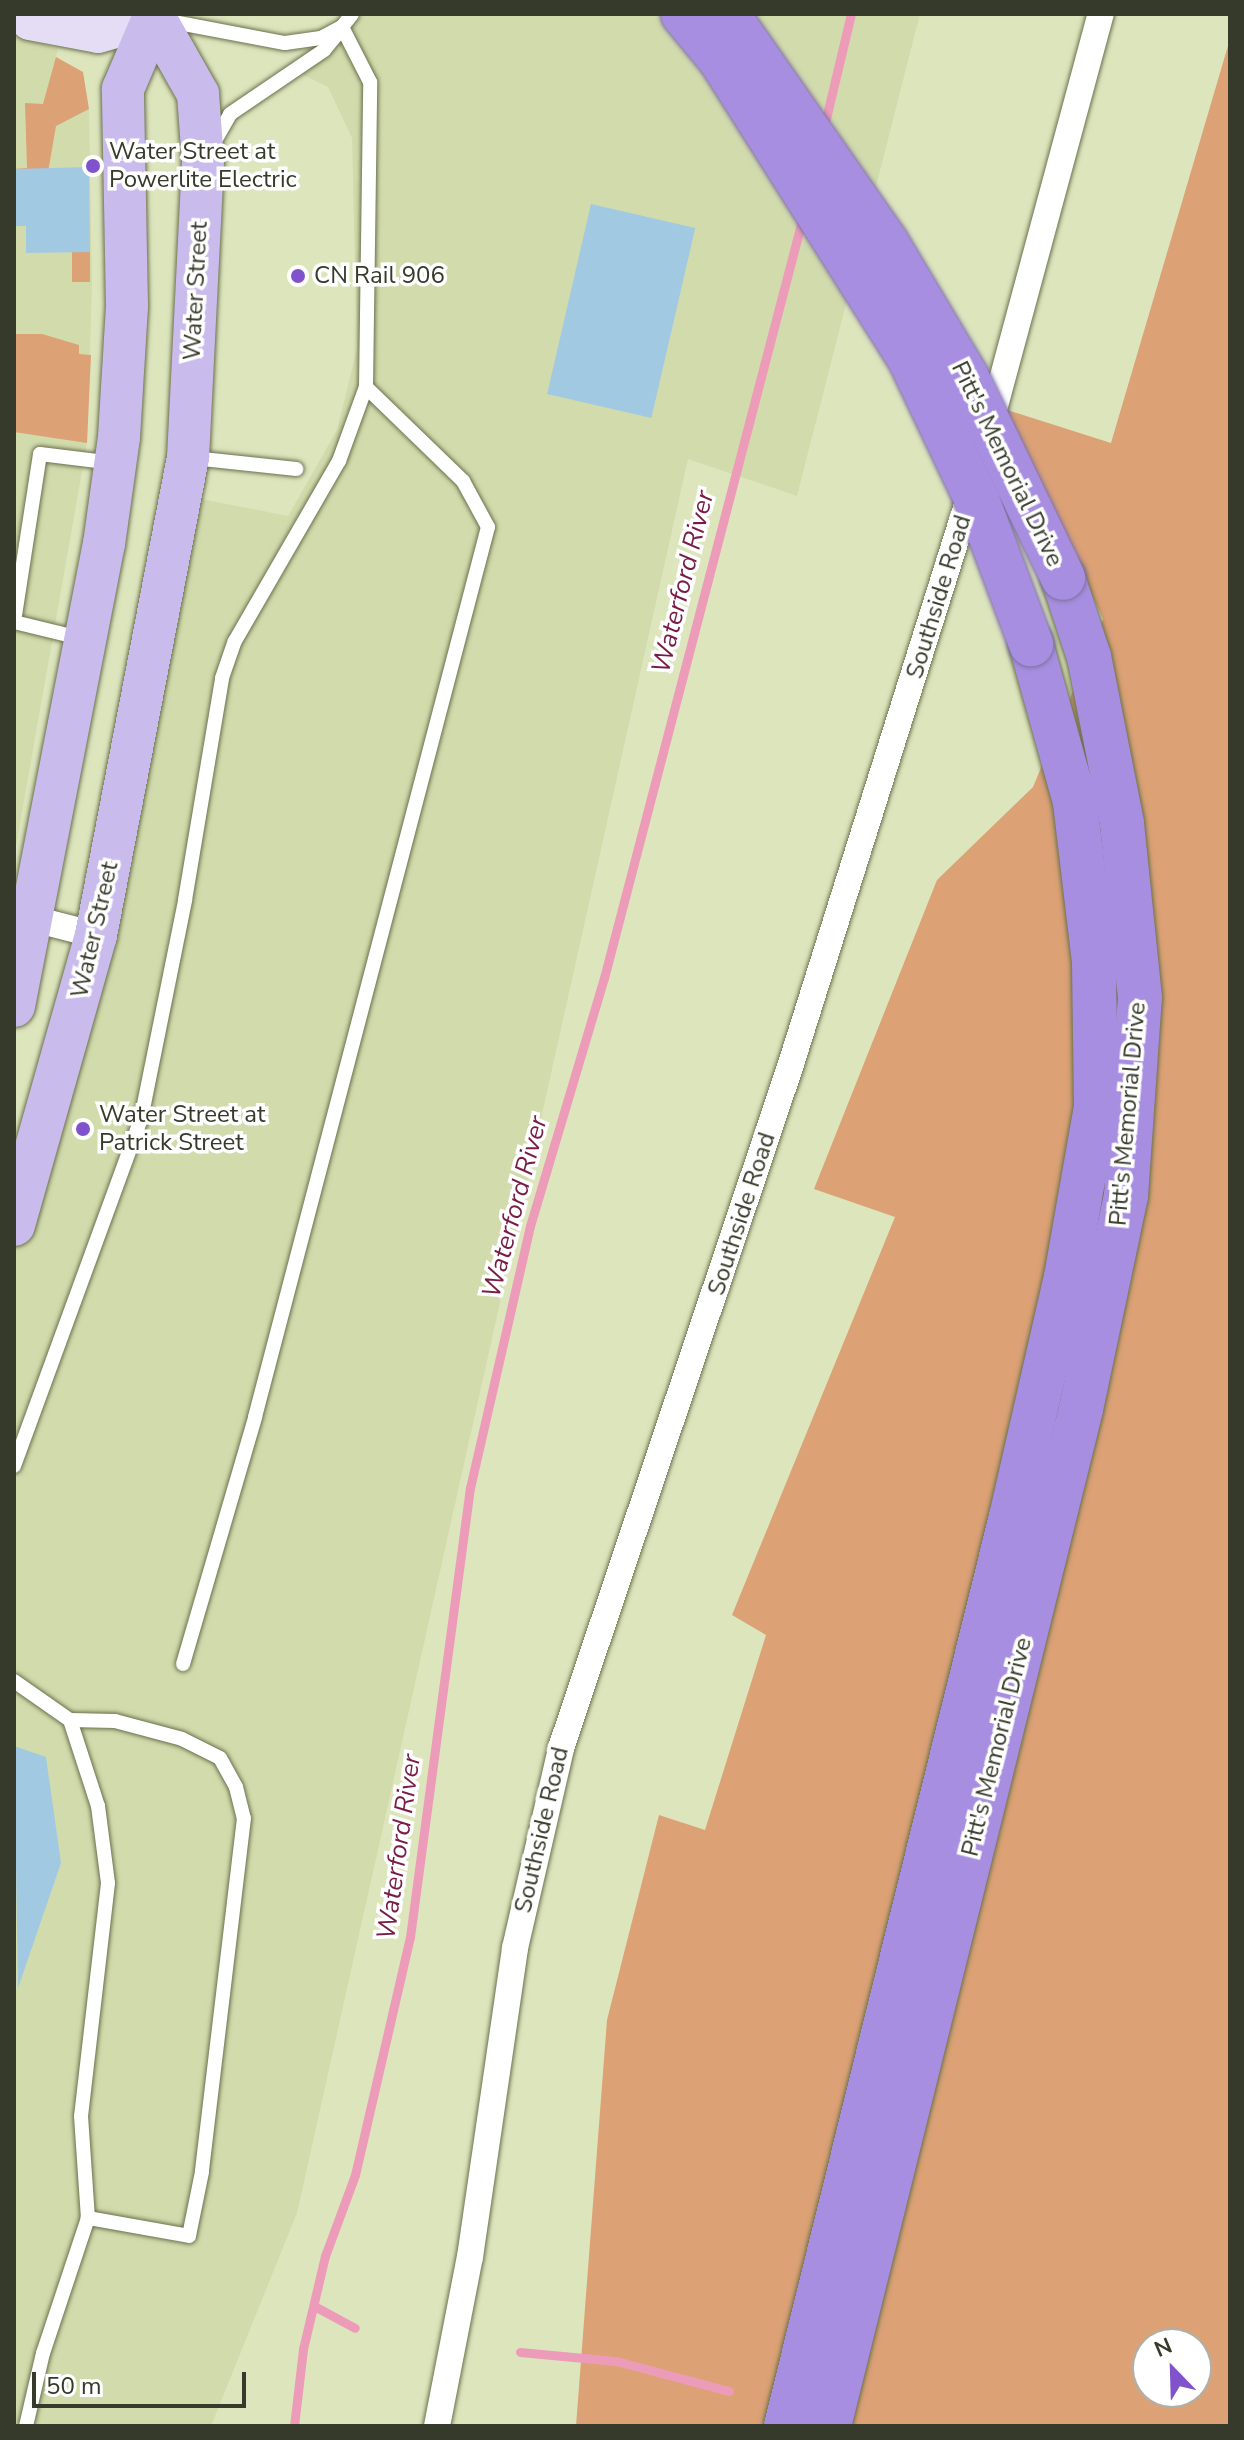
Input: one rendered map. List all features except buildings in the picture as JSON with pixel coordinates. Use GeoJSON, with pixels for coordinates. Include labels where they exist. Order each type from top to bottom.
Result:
{"type":"FeatureCollection","features":[{"type":"Feature","properties":{"kind":"highway","name":"Pitt's Memorial Drive"},"geometry":{"type":"LineString","coordinates":[[683,14],[721,60],[910,359],[978,502],[1031,644],[1075,802],[1094,962],[1096,1107],[1066,1277],[1011,1517],[786,2426]]}},
{"type":"Feature","properties":{"kind":"highway","name":"Pitt's Memorial Drive"},"geometry":{"type":"LineString","coordinates":[[727,14],[799,111],[902,268],[966,376],[1063,578],[1089,657],[1122,823],[1140,998],[1126,1196],[1081,1409],[829,2426]]}},
{"type":"Feature","properties":{"kind":"main road","name":"Water Street"},"geometry":{"type":"LineString","coordinates":[[14,1225],[96,935],[188,458],[203,162],[198,94],[151,15]]}},
{"type":"Feature","properties":{"kind":"main road"},"geometry":{"type":"LineString","coordinates":[[14,1006],[22,916],[87,639],[114,463],[127,306],[123,89],[151,15]]}},
{"type":"Feature","properties":{"kind":"street"},"geometry":{"type":"LineString","coordinates":[[24,14],[30,21],[98,34],[151,15]]}},
{"type":"Feature","properties":{"kind":"street","name":"Southside Road"},"geometry":{"type":"LineString","coordinates":[[437,2426],[470,2257],[515,1948],[561,1748],[762,1154],[959,535],[1101,14]]}},
{"type":"Feature","properties":{"kind":"street"},"geometry":{"type":"LineString","coordinates":[[22,916],[96,935]]}},
{"type":"Feature","properties":{"kind":"lane"},"geometry":{"type":"LineString","coordinates":[[203,162],[230,114],[324,50],[352,14]]}},
{"type":"Feature","properties":{"kind":"lane"},"geometry":{"type":"LineString","coordinates":[[151,15],[285,43],[321,38],[342,27]]}},
{"type":"Feature","properties":{"kind":"lane"},"geometry":{"type":"LineString","coordinates":[[14,1466],[141,1119],[185,900],[222,678],[235,641],[339,461],[366,387],[370,82],[342,27]]}},
{"type":"Feature","properties":{"kind":"lane"},"geometry":{"type":"LineString","coordinates":[[183,1664],[259,1401],[488,527],[463,481],[366,387]]}},
{"type":"Feature","properties":{"kind":"lane"},"geometry":{"type":"LineString","coordinates":[[87,639],[14,622],[16,607],[40,454],[114,463]]}},
{"type":"Feature","properties":{"kind":"lane"},"geometry":{"type":"LineString","coordinates":[[188,458],[296,469]]}},
{"type":"Feature","properties":{"kind":"lane"},"geometry":{"type":"LineString","coordinates":[[14,1681],[70,1720],[115,1721],[182,1739],[220,1758],[236,1787],[244,1818],[202,2172],[189,2236],[88,2218]]}},
{"type":"Feature","properties":{"kind":"lane"},"geometry":{"type":"LineString","coordinates":[[26,2426],[43,2353],[88,2218],[81,2116],[108,1883],[98,1806],[70,1720]]}},
{"type":"Feature","properties":{"kind":"shaded area"},"geometry":{"type":"Polygon","coordinates":[[[365,14],[920,14],[797,496],[688,459],[297,2213],[211,2426],[14,2426],[14,1225],[181,495],[288,516],[337,430],[357,349],[352,138],[328,87],[291,69],[365,14]]]}},
{"type":"Feature","properties":{"kind":"shaded area"},"geometry":{"type":"Polygon","coordinates":[[[14,36],[58,49],[56,56],[89,109],[92,282],[87,443],[14,858],[14,36]]]}},
{"type":"Feature","properties":{"kind":"shaded area"},"geometry":{"type":"Polygon","coordinates":[[[1230,39],[1230,2426],[576,2426],[607,2020],[659,1815],[705,1830],[766,1635],[732,1615],[895,1217],[814,1189],[937,880],[1033,787],[1103,619],[1007,410],[1111,443],[1230,39]]]}},
{"type":"Feature","properties":{"kind":"shaded area"},"geometry":{"type":"Polygon","coordinates":[[[56,57],[83,72],[89,109],[56,126],[46,184],[14,185],[14,169],[27,168],[25,103],[43,104],[56,57]]]}},
{"type":"Feature","properties":{"kind":"shaded area"},"geometry":{"type":"Polygon","coordinates":[[[72,252],[90,252],[90,282],[72,282],[72,252]]]}},
{"type":"Feature","properties":{"kind":"shaded area"},"geometry":{"type":"Polygon","coordinates":[[[14,334],[42,334],[79,345],[79,354],[91,355],[87,443],[14,432],[14,334]]]}},
{"type":"Feature","properties":{"kind":"waterway","name":"Waterford River"},"geometry":{"type":"LineString","coordinates":[[824,127],[851,14]]}},
{"type":"Feature","properties":{"kind":"waterway","name":"Waterford River"},"geometry":{"type":"LineString","coordinates":[[294,2426],[303,2349],[325,2256],[355,2175],[410,1937],[470,1488],[530,1226],[604,978],[803,216]]}},
{"type":"Feature","properties":{"kind":"waterway"},"geometry":{"type":"LineString","coordinates":[[316,2307],[355,2328]]}},
{"type":"Feature","properties":{"kind":"waterway"},"geometry":{"type":"LineString","coordinates":[[520,2352],[616,2361],[729,2391]]}},
{"type":"Feature","properties":{"kind":"place","name":"Water Street at Powerlite Electric"},"geometry":{"type":"Point","coordinates":[93,166]}},
{"type":"Feature","properties":{"kind":"place","name":"CN Rail 906"},"geometry":{"type":"Point","coordinates":[298,276]}},
{"type":"Feature","properties":{"kind":"place","name":"Water Street at Patrick Street"},"geometry":{"type":"Point","coordinates":[83,1129]}}]}
